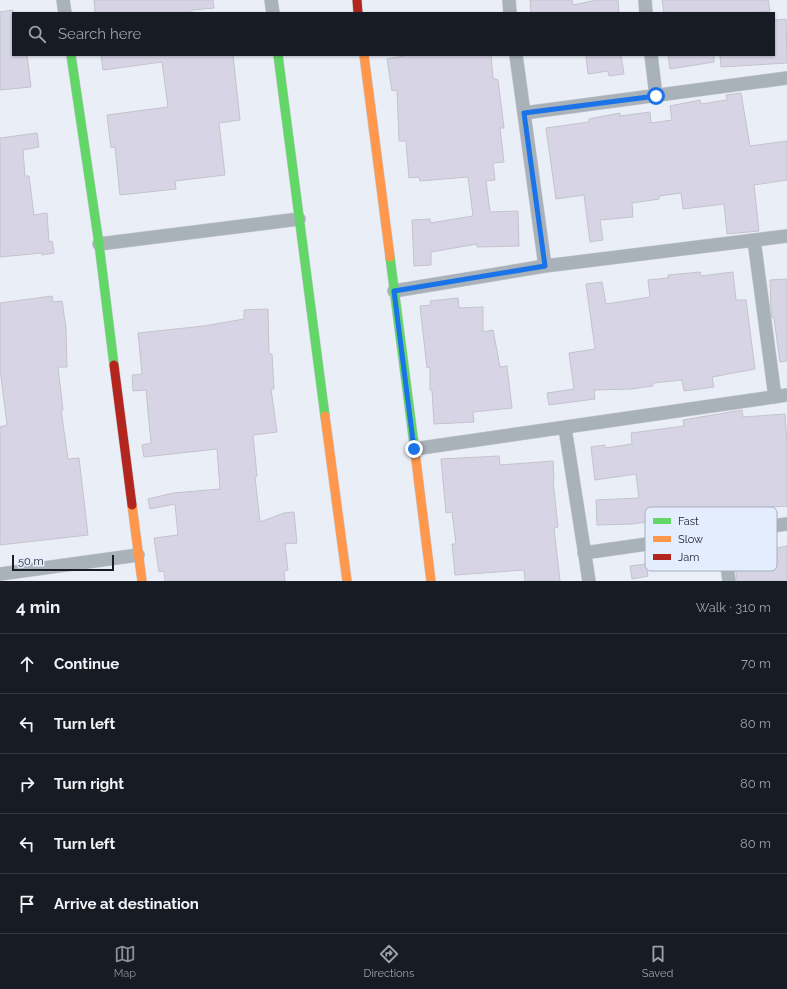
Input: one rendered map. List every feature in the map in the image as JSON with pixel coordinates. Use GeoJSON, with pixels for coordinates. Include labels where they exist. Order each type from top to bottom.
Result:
{"type":"FeatureCollection","features":[{"type":"Feature","properties":{"kind":"street"},"geometry":{"type":"LineString","coordinates":[[63,0],[65,12]]}},
{"type":"Feature","properties":{"kind":"street"},"geometry":{"type":"LineString","coordinates":[[271,0],[272,12]]}},
{"type":"Feature","properties":{"kind":"street"},"geometry":{"type":"LineString","coordinates":[[357,0],[358,12]]}},
{"type":"Feature","properties":{"kind":"street"},"geometry":{"type":"LineString","coordinates":[[509,0],[510,12]]}},
{"type":"Feature","properties":{"kind":"street"},"geometry":{"type":"LineString","coordinates":[[645,0],[646,12]]}},
{"type":"Feature","properties":{"kind":"street"},"geometry":{"type":"LineString","coordinates":[[71,56],[99,244],[142,581]]}},
{"type":"Feature","properties":{"kind":"street"},"geometry":{"type":"LineString","coordinates":[[278,56],[347,581]]}},
{"type":"Feature","properties":{"kind":"street"},"geometry":{"type":"LineString","coordinates":[[364,56],[431,581]]}},
{"type":"Feature","properties":{"kind":"street"},"geometry":{"type":"LineString","coordinates":[[516,56],[545,266]]}},
{"type":"Feature","properties":{"kind":"street"},"geometry":{"type":"LineString","coordinates":[[651,56],[656,96]]}},
{"type":"Feature","properties":{"kind":"street"},"geometry":{"type":"LineString","coordinates":[[524,113],[787,78]]}},
{"type":"Feature","properties":{"kind":"street"},"geometry":{"type":"LineString","coordinates":[[99,244],[299,219]]}},
{"type":"Feature","properties":{"kind":"street"},"geometry":{"type":"LineString","coordinates":[[394,291],[545,266],[787,236]]}},
{"type":"Feature","properties":{"kind":"street"},"geometry":{"type":"LineString","coordinates":[[414,449],[781,396],[754,240]]}},
{"type":"Feature","properties":{"kind":"street"},"geometry":{"type":"LineString","coordinates":[[565,428],[589,581]]}},
{"type":"Feature","properties":{"kind":"street"},"geometry":{"type":"LineString","coordinates":[[777,525],[787,524]]}},
{"type":"Feature","properties":{"kind":"street"},"geometry":{"type":"LineString","coordinates":[[584,553],[645,544]]}},
{"type":"Feature","properties":{"kind":"street"},"geometry":{"type":"LineString","coordinates":[[0,574],[138,555]]}},
{"type":"Feature","properties":{"kind":"street"},"geometry":{"type":"LineString","coordinates":[[728,571],[729,581]]}},
{"type":"Feature","properties":{"kind":"building"},"geometry":{"type":"Polygon","coordinates":[[[94,0],[213,0],[214,8],[192,10],[192,12],[95,12],[94,0]]]}},
{"type":"Feature","properties":{"kind":"building"},"geometry":{"type":"Polygon","coordinates":[[[530,0],[572,0],[573,5],[597,0],[618,0],[619,12],[531,12],[530,0]]]}},
{"type":"Feature","properties":{"kind":"building"},"geometry":{"type":"Polygon","coordinates":[[[662,0],[768,0],[770,11],[760,12],[664,12],[662,0]]]}},
{"type":"Feature","properties":{"kind":"building"},"geometry":{"type":"Polygon","coordinates":[[[13,10],[12,56],[27,56],[31,87],[0,90],[0,12],[13,10]]]}},
{"type":"Feature","properties":{"kind":"building"},"geometry":{"type":"Polygon","coordinates":[[[786,19],[787,63],[721,67],[720,56],[775,56],[775,20],[786,19]]]}},
{"type":"Feature","properties":{"kind":"building"},"geometry":{"type":"Polygon","coordinates":[[[101,56],[233,56],[240,120],[219,123],[225,175],[175,181],[176,189],[120,195],[115,147],[111,148],[107,115],[168,107],[162,62],[103,70],[101,56]]]}},
{"type":"Feature","properties":{"kind":"building"},"geometry":{"type":"Polygon","coordinates":[[[404,56],[491,56],[493,78],[498,80],[504,128],[500,128],[504,162],[493,163],[495,180],[486,181],[490,212],[518,211],[519,246],[477,247],[477,244],[431,252],[431,265],[414,266],[412,220],[430,219],[430,223],[473,216],[468,177],[420,181],[419,177],[409,178],[406,141],[399,141],[397,90],[392,91],[387,59],[404,56]]]}},
{"type":"Feature","properties":{"kind":"building"},"geometry":{"type":"Polygon","coordinates":[[[586,56],[621,56],[624,74],[609,76],[608,71],[588,74],[586,56]]]}},
{"type":"Feature","properties":{"kind":"building"},"geometry":{"type":"Polygon","coordinates":[[[668,56],[714,56],[714,62],[670,69],[668,56]]]}},
{"type":"Feature","properties":{"kind":"building"},"geometry":{"type":"Polygon","coordinates":[[[741,93],[750,146],[787,141],[787,180],[754,185],[759,231],[727,234],[724,204],[683,209],[681,193],[659,196],[659,199],[632,203],[633,217],[600,220],[603,240],[590,242],[584,195],[556,199],[546,128],[589,122],[589,119],[620,113],[620,116],[650,112],[651,123],[672,120],[670,106],[700,100],[701,104],[727,100],[726,95],[741,93]]]}},
{"type":"Feature","properties":{"kind":"building"},"geometry":{"type":"Polygon","coordinates":[[[37,133],[39,147],[23,150],[25,176],[29,176],[34,215],[47,213],[49,242],[52,241],[54,253],[0,257],[0,138],[37,133]]]}},
{"type":"Feature","properties":{"kind":"building"},"geometry":{"type":"Polygon","coordinates":[[[700,272],[701,276],[733,272],[736,300],[746,300],[755,369],[712,377],[714,387],[684,391],[682,380],[653,383],[653,386],[631,389],[594,390],[595,399],[549,405],[547,393],[574,389],[569,353],[595,349],[586,284],[602,282],[606,304],[650,297],[648,280],[668,278],[668,275],[700,272]]]}},
{"type":"Feature","properties":{"kind":"building"},"geometry":{"type":"Polygon","coordinates":[[[787,279],[787,361],[780,362],[774,318],[772,318],[770,280],[787,279]]]}},
{"type":"Feature","properties":{"kind":"building"},"geometry":{"type":"Polygon","coordinates":[[[52,296],[53,302],[62,301],[66,328],[67,367],[58,367],[63,410],[61,410],[68,459],[79,458],[88,535],[0,545],[0,427],[7,425],[0,369],[0,303],[52,296]]]}},
{"type":"Feature","properties":{"kind":"building"},"geometry":{"type":"Polygon","coordinates":[[[458,298],[459,308],[483,307],[483,332],[493,330],[500,367],[507,366],[512,408],[473,412],[474,422],[434,424],[432,390],[430,390],[430,367],[427,368],[420,306],[431,305],[430,301],[458,298]]]}},
{"type":"Feature","properties":{"kind":"building"},"geometry":{"type":"Polygon","coordinates":[[[268,309],[269,354],[272,354],[274,389],[271,389],[277,432],[253,435],[257,476],[255,477],[260,522],[284,513],[294,512],[297,543],[285,544],[288,570],[284,571],[285,581],[165,581],[164,571],[159,572],[154,538],[178,535],[175,504],[150,509],[148,499],[173,493],[220,489],[217,449],[144,457],[142,445],[151,443],[146,390],[133,391],[132,375],[142,374],[138,333],[204,326],[244,319],[244,310],[268,309]]]}},
{"type":"Feature","properties":{"kind":"building"},"geometry":{"type":"Polygon","coordinates":[[[742,410],[743,417],[785,414],[787,444],[787,506],[645,507],[645,522],[597,525],[596,500],[639,498],[636,474],[595,480],[591,447],[605,445],[605,448],[632,444],[631,433],[684,426],[683,420],[742,410]]]}},
{"type":"Feature","properties":{"kind":"building"},"geometry":{"type":"Polygon","coordinates":[[[499,456],[500,465],[553,461],[553,481],[558,527],[554,528],[560,581],[525,581],[524,570],[455,575],[452,544],[456,544],[452,512],[446,513],[441,459],[499,456]]]}},
{"type":"Feature","properties":{"kind":"building"},"geometry":{"type":"Polygon","coordinates":[[[787,546],[787,581],[737,581],[736,571],[777,571],[777,548],[787,546]]]}},
{"type":"Feature","properties":{"kind":"building"},"geometry":{"type":"Polygon","coordinates":[[[645,564],[645,571],[647,571],[648,576],[632,579],[630,566],[645,564]]]}},
{"type":"Feature","properties":{"kind":"traffic: fast"},"geometry":{"type":"LineString","coordinates":[[71,56],[99,244],[114,365]]}},
{"type":"Feature","properties":{"kind":"traffic: fast"},"geometry":{"type":"LineString","coordinates":[[278,56],[325,416]]}},
{"type":"Feature","properties":{"kind":"traffic: fast"},"geometry":{"type":"LineString","coordinates":[[390,257],[415,452]]}},
{"type":"Feature","properties":{"kind":"traffic: slow"},"geometry":{"type":"LineString","coordinates":[[364,56],[390,257]]}},
{"type":"Feature","properties":{"kind":"traffic: slow"},"geometry":{"type":"LineString","coordinates":[[325,416],[347,581]]}},
{"type":"Feature","properties":{"kind":"traffic: slow"},"geometry":{"type":"LineString","coordinates":[[415,452],[431,581]]}},
{"type":"Feature","properties":{"kind":"traffic: slow"},"geometry":{"type":"LineString","coordinates":[[132,505],[142,581]]}},
{"type":"Feature","properties":{"kind":"traffic: jam"},"geometry":{"type":"LineString","coordinates":[[357,0],[358,12]]}},
{"type":"Feature","properties":{"kind":"traffic: jam"},"geometry":{"type":"LineString","coordinates":[[114,365],[132,505]]}},
{"type":"Feature","properties":{"kind":"route"},"geometry":{"type":"LineString","coordinates":[[414,449],[394,291],[545,266],[524,113],[656,96]]}}]}
